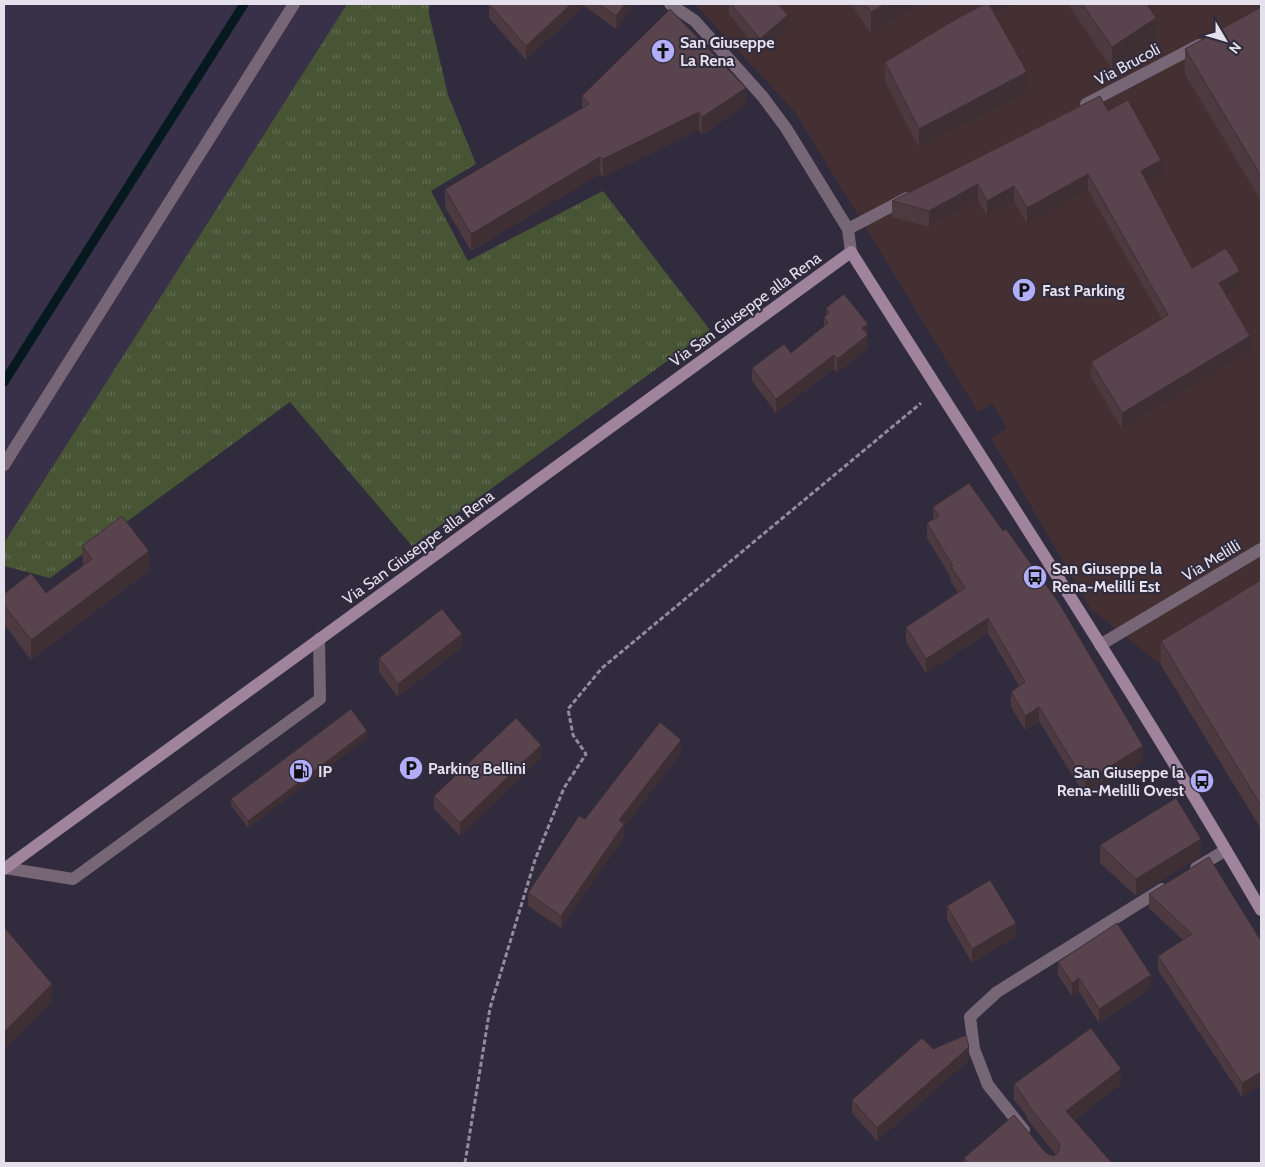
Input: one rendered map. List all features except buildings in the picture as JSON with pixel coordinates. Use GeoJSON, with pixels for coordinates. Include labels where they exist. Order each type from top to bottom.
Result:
{"type":"FeatureCollection","features":[{"type":"Feature","properties":{"kind":"main road"},"geometry":{"type":"LineString","coordinates":[[851,252],[1100,645],[1261,910]]}},
{"type":"Feature","properties":{"kind":"main road","name":"Via San Giuseppe alla Rena"},"geometry":{"type":"LineString","coordinates":[[4,868],[851,252]]}},
{"type":"Feature","properties":{"kind":"street"},"geometry":{"type":"LineString","coordinates":[[4,465],[294,4]]}},
{"type":"Feature","properties":{"kind":"street"},"geometry":{"type":"LineString","coordinates":[[670,4],[695,21],[763,97],[786,128],[848,229],[851,252]]}},
{"type":"Feature","properties":{"kind":"street","name":"Via Brucoli"},"geometry":{"type":"LineString","coordinates":[[1077,109],[1209,40]]}},
{"type":"Feature","properties":{"kind":"street"},"geometry":{"type":"LineString","coordinates":[[848,229],[919,192]]}},
{"type":"Feature","properties":{"kind":"street","name":"Via Melilli"},"geometry":{"type":"LineString","coordinates":[[1100,645],[1261,549]]}},
{"type":"Feature","properties":{"kind":"street"},"geometry":{"type":"LineString","coordinates":[[4,868],[73,879],[320,699],[319,640]]}},
{"type":"Feature","properties":{"kind":"street"},"geometry":{"type":"LineString","coordinates":[[1190,872],[1226,850]]}},
{"type":"Feature","properties":{"kind":"street"},"geometry":{"type":"LineString","coordinates":[[1034,1143],[988,1085],[974,1050],[970,1018],[997,992],[1173,883]]}},
{"type":"Feature","properties":{"kind":"path"},"geometry":{"type":"LineString","coordinates":[[465,1163],[490,1008],[535,860],[564,788],[586,754],[573,735],[568,709],[602,668],[937,390]]}},
{"type":"Feature","properties":{"kind":"shaded area"},"geometry":{"type":"Polygon","coordinates":[[[4,4],[347,4],[4,543],[4,4]]]}},
{"type":"Feature","properties":{"kind":"shaded area"},"geometry":{"type":"Polygon","coordinates":[[[695,4],[1261,4],[1261,829],[1161,665],[1091,609],[991,438],[1007,428],[993,404],[978,412],[795,112],[695,4]]]}},
{"type":"Feature","properties":{"kind":"green space"},"geometry":{"type":"Polygon","coordinates":[[[347,4],[429,4],[429,14],[448,95],[476,164],[431,191],[468,261],[603,191],[710,330],[412,546],[290,402],[50,578],[4,566],[4,543],[347,4]]]}},
{"type":"Feature","properties":{"kind":"waterway"},"geometry":{"type":"LineString","coordinates":[[4,382],[244,4]]}},
{"type":"Feature","properties":{"kind":"place","name":"San Giuseppe La Rena"},"geometry":{"type":"Point","coordinates":[663,51]}},
{"type":"Feature","properties":{"kind":"place","name":"Fast Parking"},"geometry":{"type":"Point","coordinates":[1024,290]}},
{"type":"Feature","properties":{"kind":"place","name":"San Giuseppe la Rena-Melilli Est"},"geometry":{"type":"Point","coordinates":[1035,577]}},
{"type":"Feature","properties":{"kind":"place","name":"Parking Bellini"},"geometry":{"type":"Point","coordinates":[411,768]}},
{"type":"Feature","properties":{"kind":"place","name":"IP"},"geometry":{"type":"Point","coordinates":[301,771]}},
{"type":"Feature","properties":{"kind":"place","name":"San Giuseppe la Rena-Melilli Ovest"},"geometry":{"type":"Point","coordinates":[1202,781]}}]}
